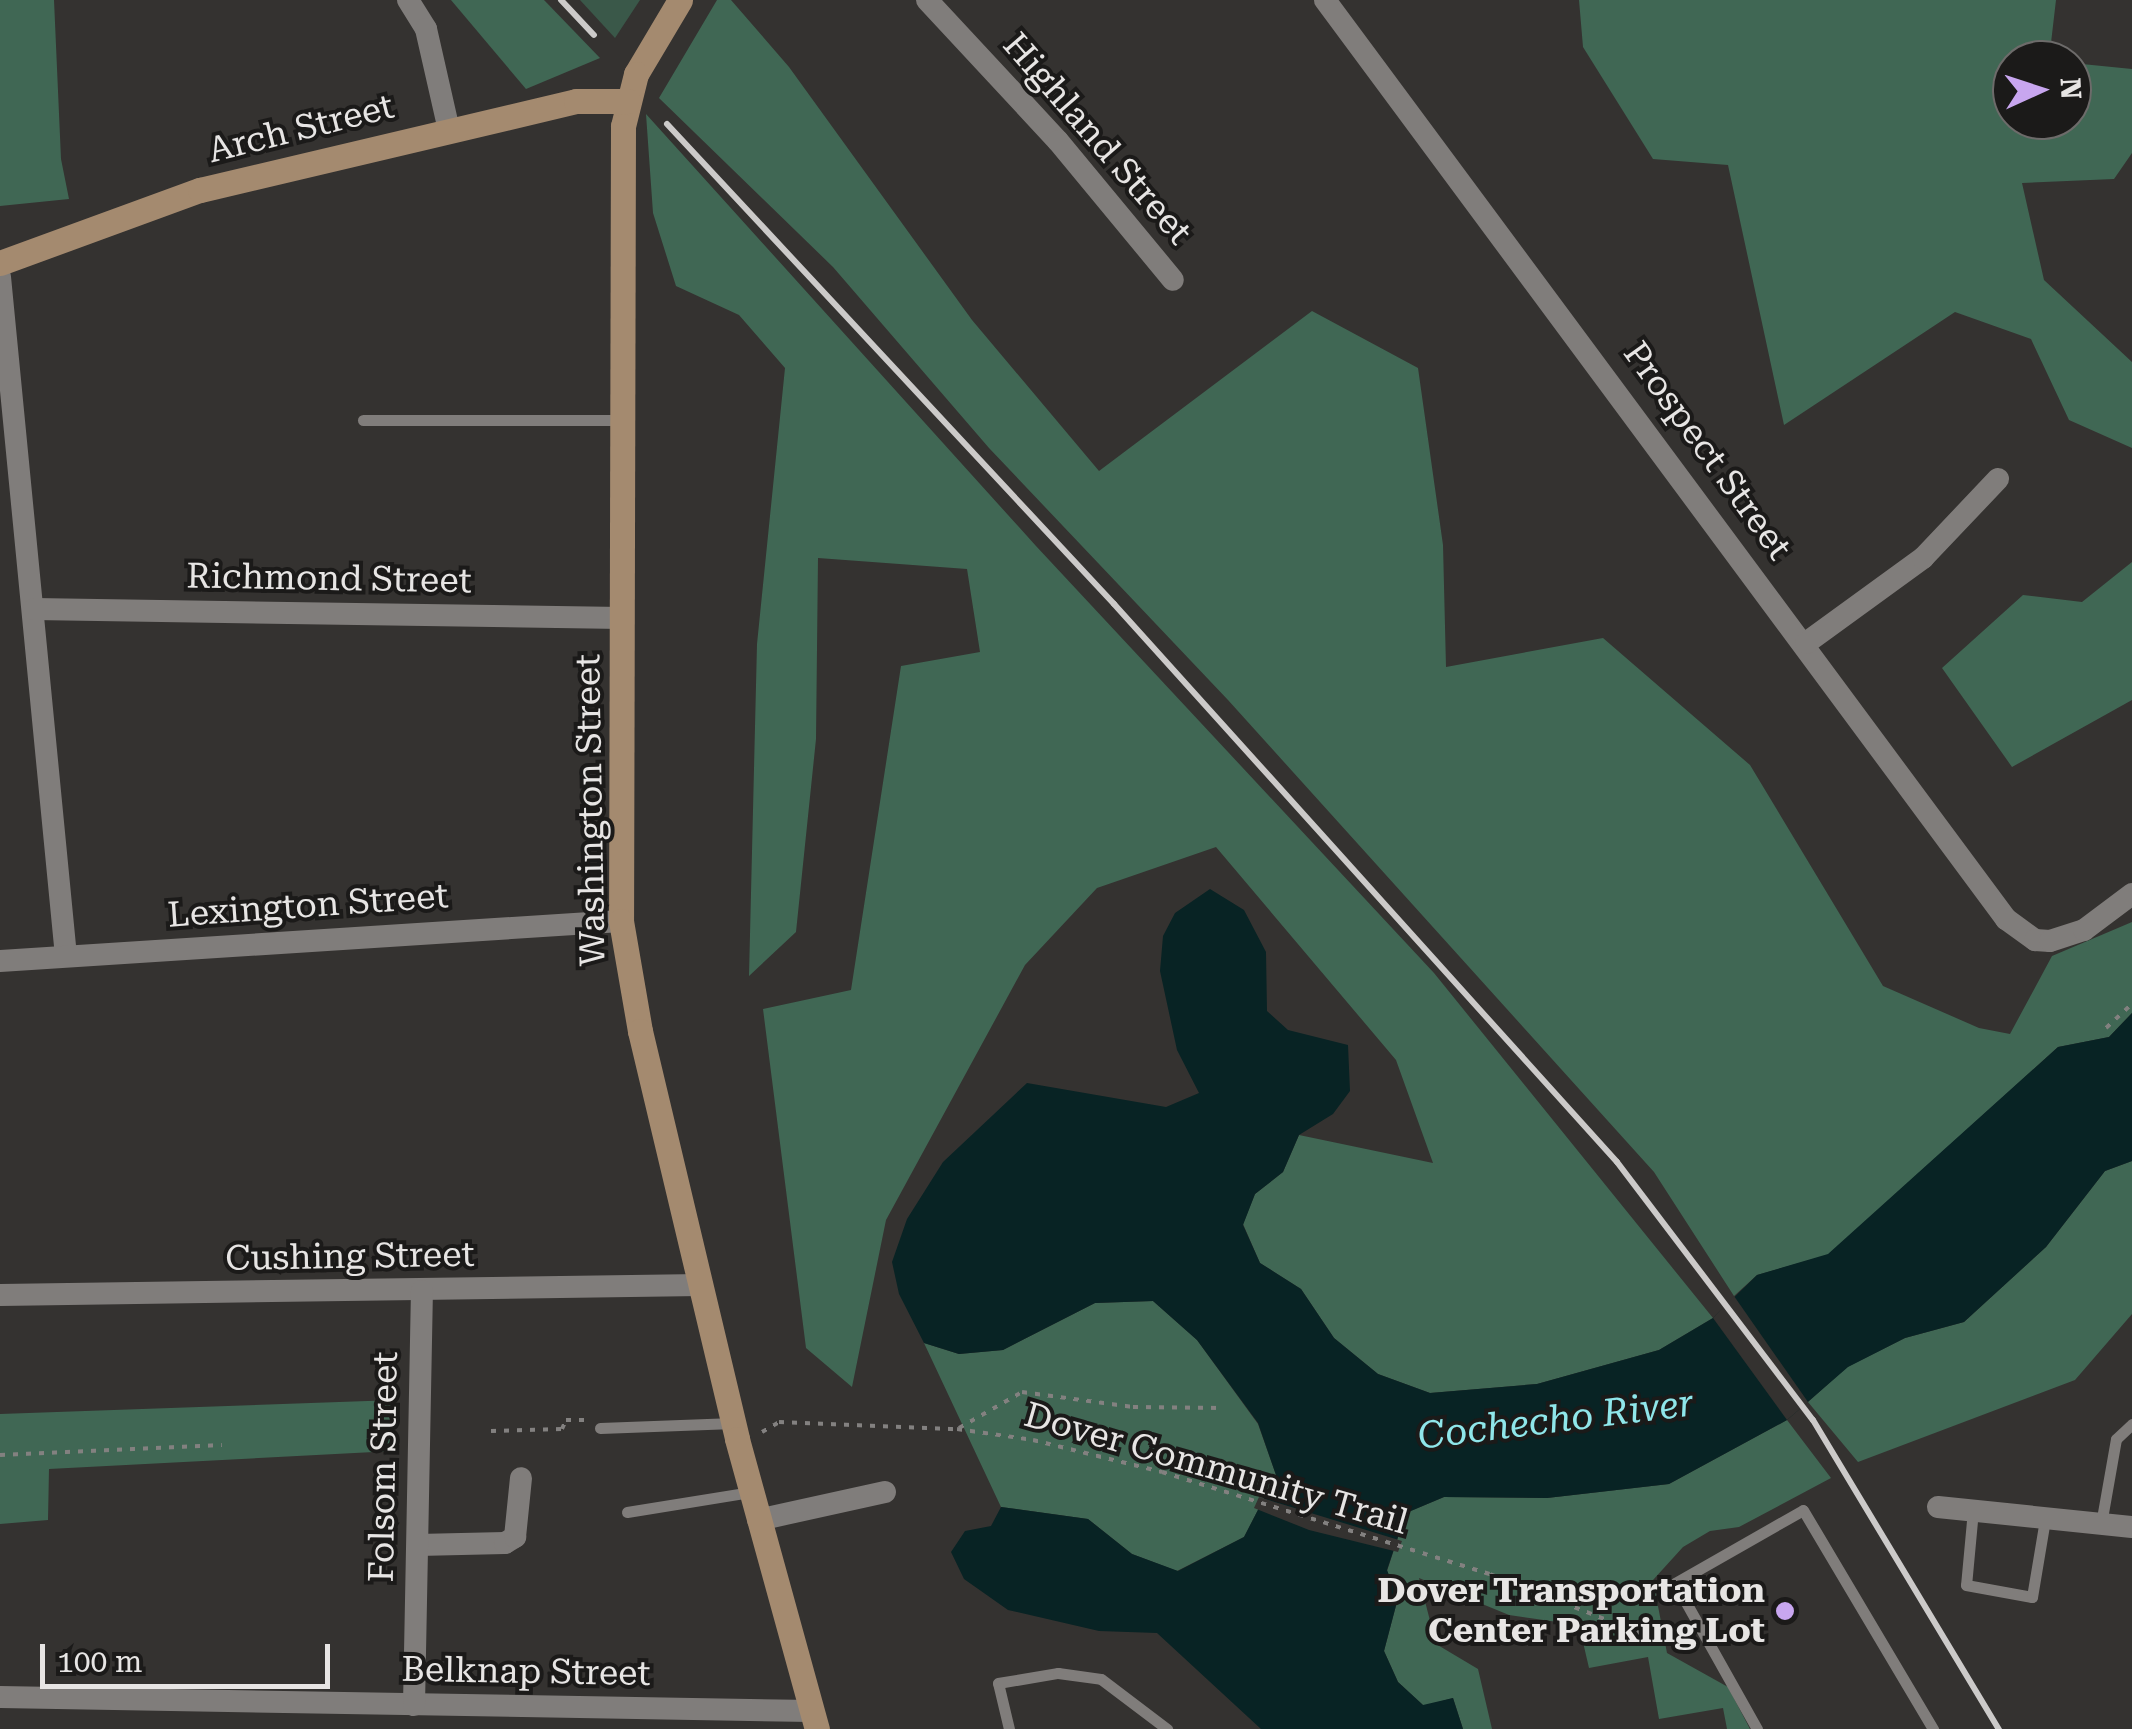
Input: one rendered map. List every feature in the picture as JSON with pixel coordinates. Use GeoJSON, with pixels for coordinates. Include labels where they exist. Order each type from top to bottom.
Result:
{"type":"FeatureCollection","features":[{"type":"Feature","properties":{"kind":"street"},"geometry":{"type":"LineString","coordinates":[[408,0],[426,29],[449,130]]}},
{"type":"Feature","properties":{"kind":"street","name":"Washington Street"},"geometry":{"type":"LineString","coordinates":[[680,0],[648,51],[628,101],[622,152],[621,921],[701,1285],[723,1424],[751,1492],[814,1720]]}},
{"type":"Feature","properties":{"kind":"street","name":"Highland Street"},"geometry":{"type":"LineString","coordinates":[[928,0],[1058,141],[1173,280]]}},
{"type":"Feature","properties":{"kind":"street","name":"Prospect Street"},"geometry":{"type":"LineString","coordinates":[[1326,0],[1806,643],[2006,919],[2034,940],[2084,930],[2132,894]]}},
{"type":"Feature","properties":{"kind":"street","name":"Arch Street"},"geometry":{"type":"LineString","coordinates":[[0,263],[200,190],[576,101],[628,101]]}},
{"type":"Feature","properties":{"kind":"street"},"geometry":{"type":"LineString","coordinates":[[0,278],[66,956]]}},
{"type":"Feature","properties":{"kind":"street"},"geometry":{"type":"LineString","coordinates":[[1806,643],[1923,558],[1998,479]]}},
{"type":"Feature","properties":{"kind":"street","name":"Richmond Street"},"geometry":{"type":"LineString","coordinates":[[34,609],[622,618]]}},
{"type":"Feature","properties":{"kind":"street","name":"Lexington Street"},"geometry":{"type":"LineString","coordinates":[[0,960],[621,921]]}},
{"type":"Feature","properties":{"kind":"street","name":"Cushing Street"},"geometry":{"type":"LineString","coordinates":[[0,1295],[701,1285]]}},
{"type":"Feature","properties":{"kind":"street","name":"Folsom Street"},"geometry":{"type":"LineString","coordinates":[[414,1705],[422,1291]]}},
{"type":"Feature","properties":{"kind":"street"},"geometry":{"type":"LineString","coordinates":[[418,1545],[504,1543],[516,1537],[521,1478]]}},
{"type":"Feature","properties":{"kind":"street"},"geometry":{"type":"LineString","coordinates":[[758,1520],[886,1492]]}},
{"type":"Feature","properties":{"kind":"street"},"geometry":{"type":"LineString","coordinates":[[1938,1507],[2132,1527]]}},
{"type":"Feature","properties":{"kind":"street","name":"Belknap Street"},"geometry":{"type":"LineString","coordinates":[[0,1697],[414,1705],[607,1718],[814,1720]]}},
{"type":"Feature","properties":{"kind":"lane"},"geometry":{"type":"LineString","coordinates":[[363,420],[622,420]]}},
{"type":"Feature","properties":{"kind":"lane"},"geometry":{"type":"LineString","coordinates":[[600,1428],[723,1424]]}},
{"type":"Feature","properties":{"kind":"lane"},"geometry":{"type":"LineString","coordinates":[[2101,1524],[2116,1439],[2132,1424]]}},
{"type":"Feature","properties":{"kind":"lane"},"geometry":{"type":"LineString","coordinates":[[627,1512],[751,1492]]}},
{"type":"Feature","properties":{"kind":"lane"},"geometry":{"type":"LineString","coordinates":[[1757,1729],[1675,1583],[1803,1510],[1933,1729]]}},
{"type":"Feature","properties":{"kind":"lane"},"geometry":{"type":"LineString","coordinates":[[1973,1510],[1966,1586],[2032,1597],[2044,1519]]}},
{"type":"Feature","properties":{"kind":"lane"},"geometry":{"type":"LineString","coordinates":[[1009,1729],[998,1683],[1058,1673],[1100,1679],[1166,1729]]}},
{"type":"Feature","properties":{"kind":"path"},"geometry":{"type":"LineString","coordinates":[[2106,1028],[2132,1004]]}},
{"type":"Feature","properties":{"kind":"path"},"geometry":{"type":"LineString","coordinates":[[957,1429],[1022,1392],[1133,1407],[1223,1408]]}},
{"type":"Feature","properties":{"kind":"path"},"geometry":{"type":"LineString","coordinates":[[491,1431],[562,1429],[566,1420],[588,1418],[600,1428]]}},
{"type":"Feature","properties":{"kind":"path","name":"Dover Community Trail"},"geometry":{"type":"LineString","coordinates":[[762,1432],[779,1422],[957,1429],[1162,1472],[1490,1574],[1645,1635],[1697,1622]]}},
{"type":"Feature","properties":{"kind":"path"},"geometry":{"type":"LineString","coordinates":[[0,1455],[222,1445]]}},
{"type":"Feature","properties":{"kind":"green space"},"geometry":{"type":"Polygon","coordinates":[[[0,0],[54,0],[61,159],[69,199],[0,206],[0,0]]]}},
{"type":"Feature","properties":{"kind":"green space"},"geometry":{"type":"Polygon","coordinates":[[[451,0],[544,0],[600,58],[526,89],[451,0]]]}},
{"type":"Feature","properties":{"kind":"green space"},"geometry":{"type":"Polygon","coordinates":[[[580,0],[640,0],[615,38],[580,0]]]}},
{"type":"Feature","properties":{"kind":"green space"},"geometry":{"type":"Polygon","coordinates":[[[717,0],[731,0],[789,67],[972,320],[1099,471],[1312,311],[1418,368],[1443,545],[1446,667],[1603,638],[1750,765],[1883,986],[1979,1028],[2010,1034],[2052,956],[2132,922],[2132,1013],[2109,1037],[2058,1047],[1828,1255],[1757,1275],[1734,1296],[1654,1172],[1228,700],[989,448],[833,267],[659,98],[717,0]]]}},
{"type":"Feature","properties":{"kind":"green space"},"geometry":{"type":"Polygon","coordinates":[[[1579,0],[2056,0],[2051,40],[1992,40],[1992,140],[2092,140],[2092,65],[2132,69],[2132,153],[2114,179],[2022,183],[2044,280],[2132,362],[2132,448],[2069,420],[2031,339],[1955,312],[1784,425],[1728,165],[1653,159],[1583,47],[1579,0]]]}},
{"type":"Feature","properties":{"kind":"green space"},"geometry":{"type":"Polygon","coordinates":[[[646,114],[1036,546],[1434,973],[1713,1318],[1659,1350],[1537,1384],[1430,1393],[1378,1374],[1334,1338],[1301,1289],[1260,1263],[1243,1224],[1255,1194],[1283,1172],[1299,1135],[1433,1163],[1396,1060],[1216,847],[1097,888],[1025,965],[886,1220],[852,1387],[806,1348],[763,1009],[851,990],[901,666],[980,652],[967,569],[818,558],[816,739],[796,932],[749,976],[757,644],[785,368],[739,315],[676,286],[653,213],[646,114]]]}},
{"type":"Feature","properties":{"kind":"green space"},"geometry":{"type":"Polygon","coordinates":[[[2132,562],[2132,700],[2012,767],[1942,668],[2023,595],[2082,602],[2132,562]]]}},
{"type":"Feature","properties":{"kind":"green space"},"geometry":{"type":"Polygon","coordinates":[[[2132,1161],[2132,1314],[2075,1380],[1858,1462],[1808,1402],[1847,1367],[1905,1338],[1964,1322],[2046,1247],[2105,1171],[2132,1161]]]}},
{"type":"Feature","properties":{"kind":"green space"},"geometry":{"type":"Polygon","coordinates":[[[1153,1301],[1197,1340],[1258,1424],[1276,1475],[1244,1537],[1177,1571],[1132,1554],[1088,1519],[1001,1507],[924,1343],[959,1354],[1003,1350],[1095,1303],[1153,1301]]]}},
{"type":"Feature","properties":{"kind":"green space"},"geometry":{"type":"Polygon","coordinates":[[[396,1400],[393,1451],[49,1469],[48,1520],[0,1524],[0,1414],[396,1400]]]}},
{"type":"Feature","properties":{"kind":"green space"},"geometry":{"type":"Polygon","coordinates":[[[1787,1420],[1831,1478],[1739,1527],[1710,1531],[1683,1547],[1653,1580],[1667,1653],[1728,1687],[1750,1729],[1727,1729],[1723,1708],[1659,1719],[1648,1657],[1589,1668],[1579,1625],[1509,1615],[1419,1578],[1436,1644],[1478,1669],[1492,1729],[1463,1729],[1453,1698],[1424,1706],[1398,1682],[1384,1651],[1398,1598],[1387,1571],[1406,1513],[1444,1497],[1547,1498],[1669,1484],[1787,1420]]]}},
{"type":"Feature","properties":{"kind":"water","name":"Cochecho River"},"geometry":{"type":"Polygon","coordinates":[[[1210,889],[1244,910],[1266,952],[1267,1011],[1288,1030],[1348,1045],[1350,1091],[1333,1114],[1299,1135],[1283,1172],[1255,1194],[1243,1225],[1260,1263],[1301,1289],[1334,1338],[1378,1374],[1430,1393],[1537,1384],[1659,1350],[1713,1318],[1757,1275],[1828,1254],[2058,1047],[2109,1037],[2132,1013],[2132,1161],[2105,1171],[2046,1247],[1964,1322],[1905,1338],[1848,1367],[1787,1420],[1669,1484],[1547,1498],[1444,1497],[1406,1513],[1387,1570],[1398,1598],[1384,1651],[1398,1682],[1423,1705],[1453,1698],[1463,1729],[1261,1729],[1157,1633],[1099,1631],[1008,1610],[964,1579],[951,1552],[965,1531],[991,1526],[1001,1507],[1088,1519],[1132,1554],[1178,1571],[1244,1537],[1276,1475],[1258,1423],[1197,1340],[1153,1301],[1095,1303],[1003,1350],[959,1354],[924,1343],[899,1294],[892,1262],[907,1219],[943,1162],[1027,1083],[1166,1107],[1199,1093],[1177,1050],[1160,971],[1163,936],[1175,913],[1210,889]]]}},
{"type":"Feature","properties":{"kind":"pier"},"geometry":{"type":"Polygon","coordinates":[[[1734,1296],[1808,1402],[1787,1420],[1713,1318],[1734,1296]]]}},
{"type":"Feature","properties":{"kind":"pier"},"geometry":{"type":"Polygon","coordinates":[[[1259,1497],[1402,1541],[1398,1552],[1309,1530],[1254,1508],[1259,1497]]]}},
{"type":"Feature","properties":{"kind":"railway"},"geometry":{"type":"LineString","coordinates":[[561,0],[594,35]]}},
{"type":"Feature","properties":{"kind":"railway"},"geometry":{"type":"LineString","coordinates":[[667,124],[1114,604],[1617,1162],[1813,1420],[1999,1729]]}},
{"type":"Feature","properties":{"kind":"place","name":"Dover Transportation Center Parking Lot"},"geometry":{"type":"Point","coordinates":[1785,1611]}}]}
